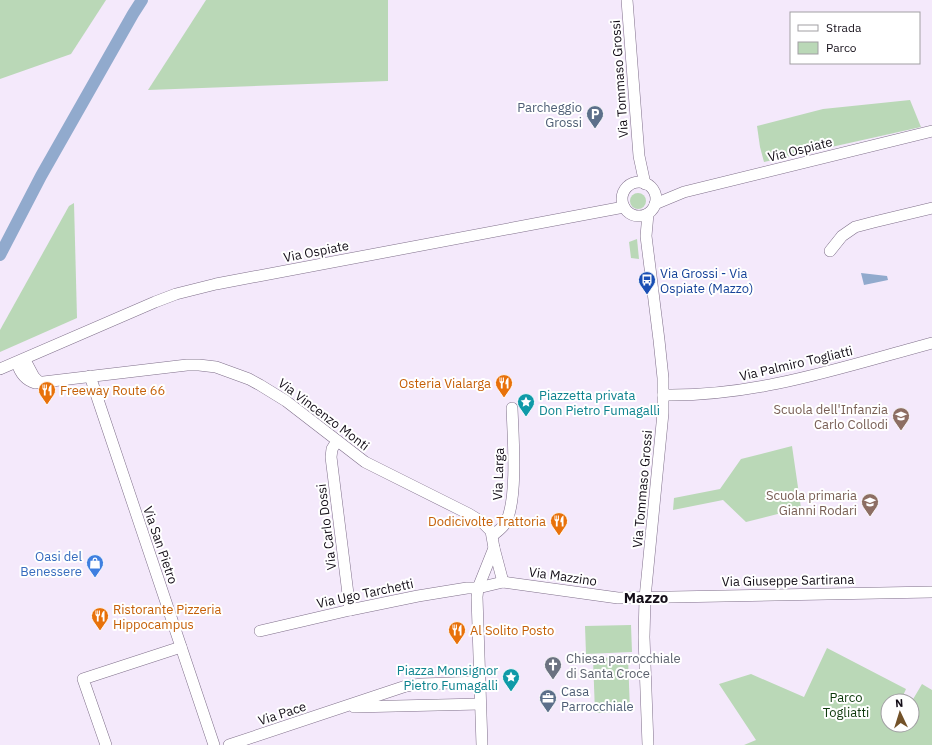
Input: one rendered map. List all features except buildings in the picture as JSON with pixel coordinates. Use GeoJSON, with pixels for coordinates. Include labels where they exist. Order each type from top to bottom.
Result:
{"type":"FeatureCollection","features":[{"type":"Feature","properties":{"kind":"street","name":"Via Tommaso Grossi"},"geometry":{"type":"LineString","coordinates":[[627,0],[640,183]]}},
{"type":"Feature","properties":{"kind":"street","name":"Via Ospiate"},"geometry":{"type":"LineString","coordinates":[[655,200],[932,131]]}},
{"type":"Feature","properties":{"kind":"street"},"geometry":{"type":"LineString","coordinates":[[640,183],[651,188],[655,200],[653,209],[648,214],[637,216],[628,212],[624,207],[622,198],[623,192],[628,186],[640,183]]}},
{"type":"Feature","properties":{"kind":"street","name":"Via Ospiate"},"geometry":{"type":"LineString","coordinates":[[21,361],[149,304],[195,289],[624,207]]}},
{"type":"Feature","properties":{"kind":"street"},"geometry":{"type":"LineString","coordinates":[[830,252],[842,236],[855,228],[932,208]]}},
{"type":"Feature","properties":{"kind":"street","name":"Via Tommaso Grossi"},"geometry":{"type":"LineString","coordinates":[[648,214],[646,236],[659,340],[663,395],[663,413],[645,598],[644,637],[648,745]]}},
{"type":"Feature","properties":{"kind":"street","name":"Via Tommaso Grossi"},"geometry":{"type":"LineString","coordinates":[[637,216],[646,236]]}},
{"type":"Feature","properties":{"kind":"street","name":"Via Palmiro Togliatti"},"geometry":{"type":"LineString","coordinates":[[663,395],[711,394],[756,388],[813,376],[932,343]]}},
{"type":"Feature","properties":{"kind":"street"},"geometry":{"type":"LineString","coordinates":[[0,370],[21,361]]}},
{"type":"Feature","properties":{"kind":"street","name":"Via Vincenzo Monti"},"geometry":{"type":"LineString","coordinates":[[21,361],[21,373],[24,377],[35,383],[187,365],[216,367],[249,379],[273,392],[300,411],[336,441],[365,462],[469,514],[482,522],[490,529],[493,535]]}},
{"type":"Feature","properties":{"kind":"street","name":"Via San Pietro"},"geometry":{"type":"LineString","coordinates":[[90,376],[214,745]]}},
{"type":"Feature","properties":{"kind":"street","name":"Via Larga"},"geometry":{"type":"LineString","coordinates":[[493,535],[507,521],[512,496],[512,408]]}},
{"type":"Feature","properties":{"kind":"street","name":"Via Carlo Dossi"},"geometry":{"type":"LineString","coordinates":[[336,441],[332,449],[332,457],[350,610]]}},
{"type":"Feature","properties":{"kind":"street"},"geometry":{"type":"LineString","coordinates":[[493,535],[494,548],[503,582]]}},
{"type":"Feature","properties":{"kind":"street"},"geometry":{"type":"LineString","coordinates":[[482,745],[476,597],[478,588],[494,548]]}},
{"type":"Feature","properties":{"kind":"street","name":"Via Mazzino"},"geometry":{"type":"LineString","coordinates":[[478,588],[503,582],[618,598],[645,598]]}},
{"type":"Feature","properties":{"kind":"street","name":"Via Ugo Tarchetti"},"geometry":{"type":"LineString","coordinates":[[260,631],[350,610],[448,590],[478,588]]}},
{"type":"Feature","properties":{"kind":"street","name":"Via Giuseppe Sartirana"},"geometry":{"type":"LineString","coordinates":[[645,598],[932,592]]}},
{"type":"Feature","properties":{"kind":"street"},"geometry":{"type":"LineString","coordinates":[[106,745],[84,679],[180,647]]}},
{"type":"Feature","properties":{"kind":"street","name":"Via Pace"},"geometry":{"type":"LineString","coordinates":[[229,745],[410,686],[422,684],[480,682]]}},
{"type":"Feature","properties":{"kind":"street"},"geometry":{"type":"LineString","coordinates":[[410,686],[409,700],[412,706]]}},
{"type":"Feature","properties":{"kind":"street","name":"Via Pace"},"geometry":{"type":"LineString","coordinates":[[344,707],[480,704]]}},
{"type":"Feature","properties":{"kind":"green space"},"geometry":{"type":"Polygon","coordinates":[[[0,0],[106,0],[71,54],[0,79],[0,0]]]}},
{"type":"Feature","properties":{"kind":"green space"},"geometry":{"type":"Polygon","coordinates":[[[206,0],[388,0],[388,81],[148,90],[206,0]]]}},
{"type":"Feature","properties":{"kind":"green space"},"geometry":{"type":"Polygon","coordinates":[[[910,100],[921,127],[764,162],[757,126],[823,109],[910,100]]]}},
{"type":"Feature","properties":{"kind":"green space"},"geometry":{"type":"Polygon","coordinates":[[[638,193],[645,198],[646,201],[641,208],[638,209],[631,204],[630,201],[635,194],[638,193]]]}},
{"type":"Feature","properties":{"kind":"green space"},"geometry":{"type":"Polygon","coordinates":[[[74,203],[77,318],[0,352],[0,330],[69,206],[74,203]]]}},
{"type":"Feature","properties":{"kind":"green space"},"geometry":{"type":"Polygon","coordinates":[[[637,239],[639,259],[631,258],[629,242],[637,239]]]}},
{"type":"Feature","properties":{"kind":"green space"},"geometry":{"type":"Polygon","coordinates":[[[792,446],[801,508],[746,522],[723,500],[673,510],[674,498],[720,489],[741,459],[792,446]]]}},
{"type":"Feature","properties":{"kind":"green space"},"geometry":{"type":"Polygon","coordinates":[[[631,625],[632,652],[586,654],[585,626],[631,625]]]}},
{"type":"Feature","properties":{"kind":"green space","name":"Parco Togliatti"},"geometry":{"type":"Polygon","coordinates":[[[827,648],[906,689],[904,693],[880,693],[880,733],[920,733],[920,693],[917,693],[922,684],[932,690],[932,745],[744,745],[756,740],[719,684],[751,674],[804,697],[827,648]]]}},
{"type":"Feature","properties":{"kind":"green space"},"geometry":{"type":"Polygon","coordinates":[[[628,657],[630,712],[595,713],[593,658],[628,657]]]}},
{"type":"Feature","properties":{"kind":"water"},"geometry":{"type":"Polygon","coordinates":[[[861,273],[887,276],[888,280],[864,285],[861,273]]]}},
{"type":"Feature","properties":{"kind":"waterway"},"geometry":{"type":"LineString","coordinates":[[0,255],[41,176],[142,0]]}},
{"type":"Feature","properties":{"kind":"place","name":"Parcheggio Grossi"},"geometry":{"type":"Point","coordinates":[595,129]}},
{"type":"Feature","properties":{"kind":"place","name":"Via Grossi - Via Ospiate (Mazzo)"},"geometry":{"type":"Point","coordinates":[647,295]}},
{"type":"Feature","properties":{"kind":"place","name":"Osteria Vialarga"},"geometry":{"type":"Point","coordinates":[504,398]}},
{"type":"Feature","properties":{"kind":"place","name":"Freeway Route 66"},"geometry":{"type":"Point","coordinates":[47,405]}},
{"type":"Feature","properties":{"kind":"place","name":"Piazzetta privata Don Pietro Fumagalli"},"geometry":{"type":"Point","coordinates":[526,417]}},
{"type":"Feature","properties":{"kind":"place","name":"Scuola dell'Infanzia Carlo Collodi"},"geometry":{"type":"Point","coordinates":[901,431]}},
{"type":"Feature","properties":{"kind":"place","name":"Scuola primaria Gianni Rodari"},"geometry":{"type":"Point","coordinates":[870,517]}},
{"type":"Feature","properties":{"kind":"place","name":"Dodicivolte Trattoria"},"geometry":{"type":"Point","coordinates":[559,536]}},
{"type":"Feature","properties":{"kind":"place","name":"Oasi del Benessere"},"geometry":{"type":"Point","coordinates":[95,578]}},
{"type":"Feature","properties":{"kind":"place","name":"Ristorante Pizzeria Hippocampus"},"geometry":{"type":"Point","coordinates":[100,631]}},
{"type":"Feature","properties":{"kind":"place","name":"Al Solito Posto"},"geometry":{"type":"Point","coordinates":[457,645]}},
{"type":"Feature","properties":{"kind":"place","name":"Chiesa parrocchiale di Santa Croce"},"geometry":{"type":"Point","coordinates":[553,680]}},
{"type":"Feature","properties":{"kind":"place","name":"Piazza Monsignor Pietro Fumagalli"},"geometry":{"type":"Point","coordinates":[511,692]}},
{"type":"Feature","properties":{"kind":"place","name":"Casa Parrocchiale"},"geometry":{"type":"Point","coordinates":[548,713]}},
{"type":"Feature","properties":{"kind":"district","name":"Mazzo"},"geometry":{"type":"Point","coordinates":[646,598]}}]}
